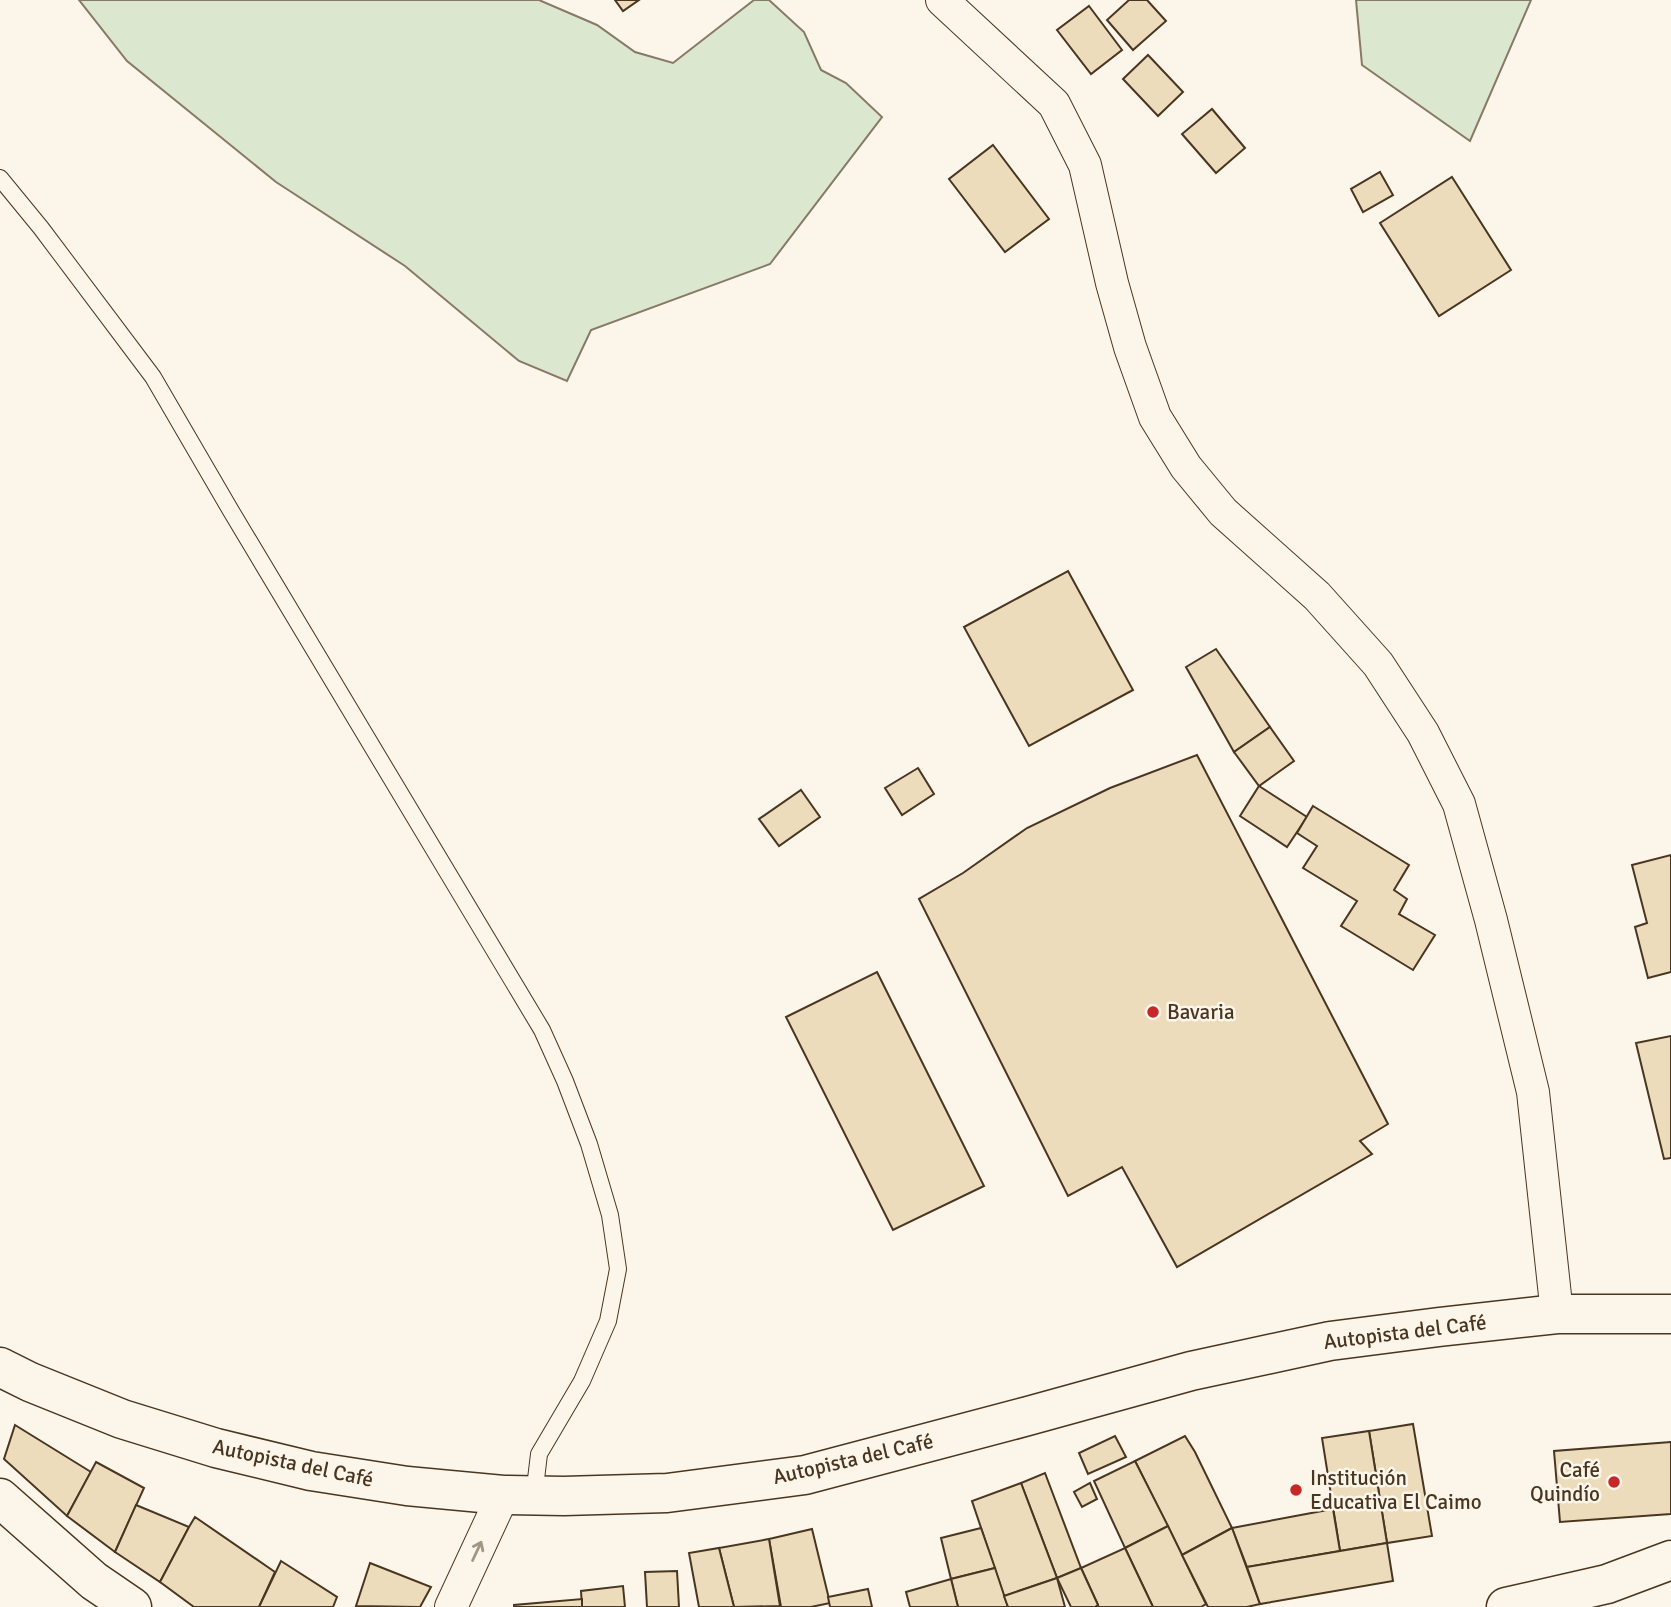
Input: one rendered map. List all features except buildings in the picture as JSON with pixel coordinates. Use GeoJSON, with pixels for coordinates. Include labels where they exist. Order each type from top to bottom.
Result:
{"type":"FeatureCollection","features":[{"type":"Feature","properties":{"kind":"main road","name":"Autopista del Café"},"geometry":{"type":"LineString","coordinates":[[0,1367],[122,1419],[216,1448],[324,1473],[407,1486],[519,1496],[667,1493],[805,1475],[1191,1371],[1330,1340],[1557,1314],[1671,1314]]}},
{"type":"Feature","properties":{"kind":"main road"},"geometry":{"type":"LineString","coordinates":[[0,1498],[94,1581],[132,1607]]}},
{"type":"Feature","properties":{"kind":"main road"},"geometry":{"type":"LineString","coordinates":[[1506,1607],[1607,1584],[1671,1560]]}},
{"type":"Feature","properties":{"kind":"street"},"geometry":{"type":"LineString","coordinates":[[942,0],[1054,104],[1085,165],[1112,283],[1130,347],[1155,417],[1186,467],[1223,512],[1317,596],[1378,664],[1423,733],[1459,804],[1491,920],[1533,1092],[1557,1314]]}},
{"type":"Feature","properties":{"kind":"street"},"geometry":{"type":"LineString","coordinates":[[451,1607],[519,1496]]}},
{"type":"Feature","properties":{"kind":"lane"},"geometry":{"type":"LineString","coordinates":[[0,178],[153,377],[230,511],[542,1030],[565,1081],[589,1143],[606,1203],[618,1269],[608,1321],[582,1381],[539,1454],[519,1496]]}},
{"type":"Feature","properties":{"kind":"green space"},"geometry":{"type":"Polygon","coordinates":[[[79,0],[539,0],[597,25],[635,52],[673,63],[754,0],[769,0],[804,32],[821,70],[846,83],[882,117],[770,264],[591,330],[567,381],[519,361],[405,266],[276,182],[127,61],[79,0]]]}},
{"type":"Feature","properties":{"kind":"green space"},"geometry":{"type":"Polygon","coordinates":[[[1356,0],[1531,0],[1470,141],[1362,65],[1356,0]]]}},
{"type":"Feature","properties":{"kind":"place","name":"Bavaria"},"geometry":{"type":"Point","coordinates":[1153,1012]}},
{"type":"Feature","properties":{"kind":"place","name":"Café Quindío"},"geometry":{"type":"Point","coordinates":[1614,1482]}},
{"type":"Feature","properties":{"kind":"place","name":"Institución Educativa El Caimo"},"geometry":{"type":"Point","coordinates":[1296,1490]}}]}
